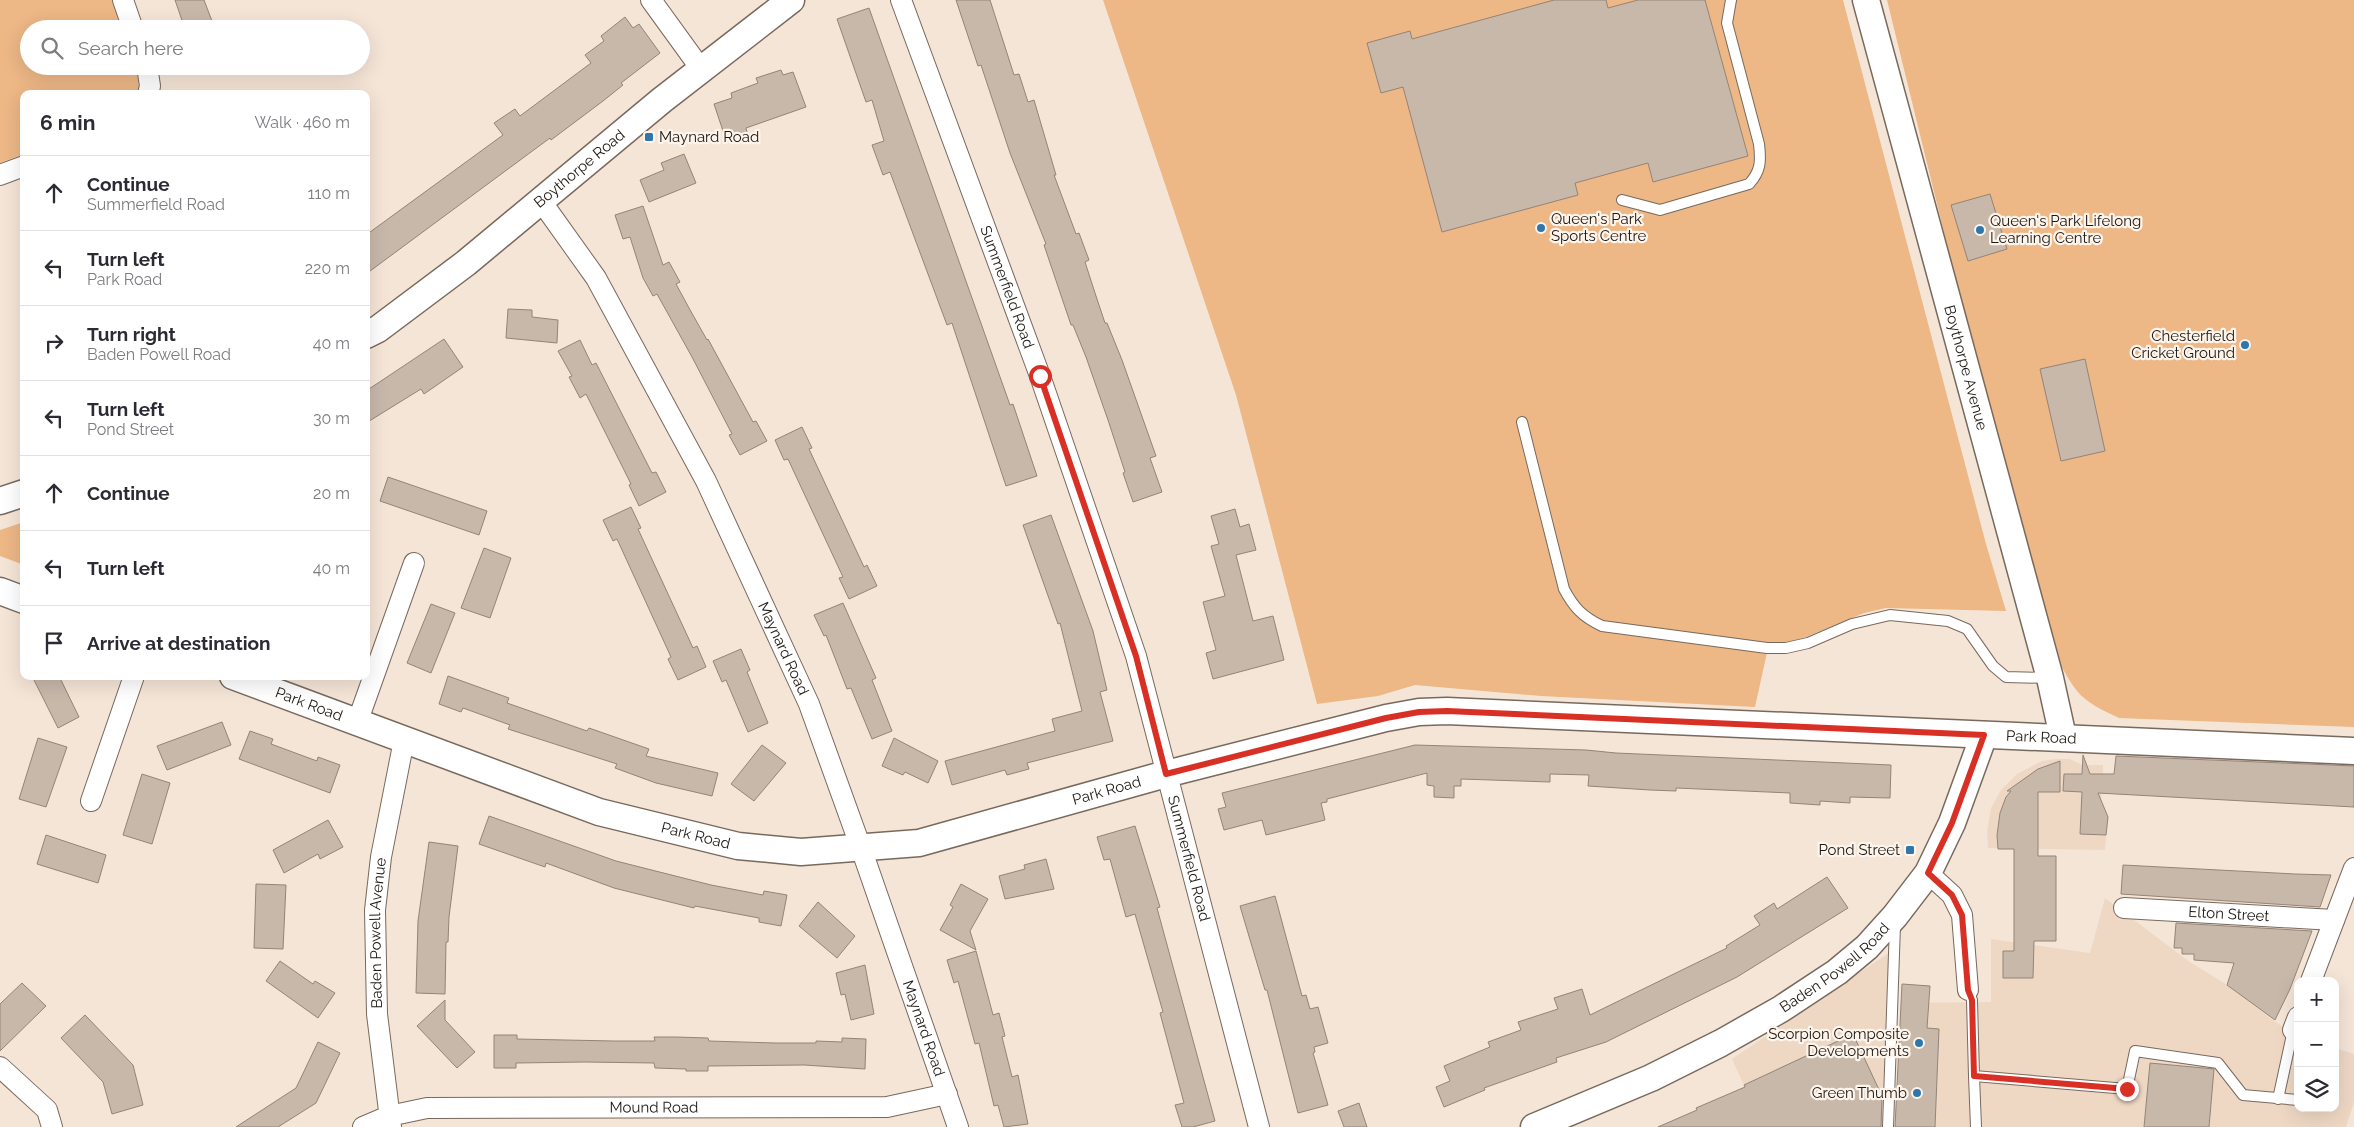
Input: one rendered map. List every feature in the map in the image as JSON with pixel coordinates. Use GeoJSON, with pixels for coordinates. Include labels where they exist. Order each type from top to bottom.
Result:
{"type":"FeatureCollection","features":[{"type":"Feature","properties":{"kind":"street"},"geometry":{"type":"LineString","coordinates":[[123,0],[130,20]]}},
{"type":"Feature","properties":{"kind":"street"},"geometry":{"type":"LineString","coordinates":[[651,0],[701,69]]}},
{"type":"Feature","properties":{"kind":"street","name":"Boythorpe Road"},"geometry":{"type":"LineString","coordinates":[[370,332],[378,329],[466,263],[701,69],[791,0]]}},
{"type":"Feature","properties":{"kind":"street","name":"Summerfield Road"},"geometry":{"type":"LineString","coordinates":[[901,0],[1040,376],[1136,656],[1259,1127]]}},
{"type":"Feature","properties":{"kind":"street","name":"Boythorpe Avenue"},"geometry":{"type":"LineString","coordinates":[[1866,0],[2050,678],[2063,737]]}},
{"type":"Feature","properties":{"kind":"street"},"geometry":{"type":"LineString","coordinates":[[148,75],[149,90]]}},
{"type":"Feature","properties":{"kind":"street"},"geometry":{"type":"LineString","coordinates":[[0,175],[20,168]]}},
{"type":"Feature","properties":{"kind":"street","name":"Maynard Road"},"geometry":{"type":"LineString","coordinates":[[541,202],[596,278],[706,481],[809,704],[958,1127]]}},
{"type":"Feature","properties":{"kind":"street"},"geometry":{"type":"LineString","coordinates":[[0,501],[20,494]]}},
{"type":"Feature","properties":{"kind":"street","name":"Park Road"},"geometry":{"type":"LineString","coordinates":[[357,723],[414,563]]}},
{"type":"Feature","properties":{"kind":"street"},"geometry":{"type":"LineString","coordinates":[[0,591],[20,598]]}},
{"type":"Feature","properties":{"kind":"street"},"geometry":{"type":"LineString","coordinates":[[90,801],[133,680]]}},
{"type":"Feature","properties":{"kind":"street","name":"Park Road"},"geometry":{"type":"LineString","coordinates":[[243,680],[599,812],[747,847],[801,852],[920,843],[1166,774],[1386,718],[1419,712],[1447,711],[1729,722],[2354,751]]}},
{"type":"Feature","properties":{"kind":"street","name":"Baden Powell Road"},"geometry":{"type":"LineString","coordinates":[[1534,1127],[1651,1078],[1781,1009],[1837,972],[1867,947],[1895,916],[1928,873],[1952,823],[1984,735]]}},
{"type":"Feature","properties":{"kind":"street","name":"Baden Powell Avenue"},"geometry":{"type":"LineString","coordinates":[[390,1121],[377,1014],[376,910],[381,857],[404,740]]}},
{"type":"Feature","properties":{"kind":"street"},"geometry":{"type":"LineString","coordinates":[[2313,977],[2354,868]]}},
{"type":"Feature","properties":{"kind":"street"},"geometry":{"type":"LineString","coordinates":[[1928,873],[1952,895],[1962,915],[1968,990]]}},
{"type":"Feature","properties":{"kind":"street","name":"Elton Street"},"geometry":{"type":"LineString","coordinates":[[2124,908],[2334,920]]}},
{"type":"Feature","properties":{"kind":"street"},"geometry":{"type":"LineString","coordinates":[[0,1067],[46,1110],[52,1127]]}},
{"type":"Feature","properties":{"kind":"street","name":"Mound Road"},"geometry":{"type":"LineString","coordinates":[[363,1127],[390,1121],[427,1108],[466,1106],[887,1107],[947,1094]]}},
{"type":"Feature","properties":{"kind":"lane"},"geometry":{"type":"LineString","coordinates":[[1622,200],[1660,210],[1749,184],[1758,173],[1761,160],[1759,144],[1727,23],[1731,0]]}},
{"type":"Feature","properties":{"kind":"lane"},"geometry":{"type":"LineString","coordinates":[[1522,422],[1564,589],[1574,607],[1586,618],[1602,626],[1768,648],[1786,648],[1808,643],[1852,624],[1890,615],[1948,620],[1967,629],[1993,666],[2006,677],[2050,678]]}},
{"type":"Feature","properties":{"kind":"lane"},"geometry":{"type":"LineString","coordinates":[[1888,1127],[1895,916]]}},
{"type":"Feature","properties":{"kind":"lane"},"geometry":{"type":"LineString","coordinates":[[1968,990],[1972,1000],[1976,1127]]}},
{"type":"Feature","properties":{"kind":"lane"},"geometry":{"type":"LineString","coordinates":[[2278,1099],[2294,1027]]}},
{"type":"Feature","properties":{"kind":"lane"},"geometry":{"type":"LineString","coordinates":[[1974,1076],[2127,1089],[2135,1051],[2218,1063],[2243,1096],[2294,1100]]}},
{"type":"Feature","properties":{"kind":"shaded area"},"geometry":{"type":"Polygon","coordinates":[[[0,0],[113,0],[120,20],[20,20],[20,75],[137,75],[138,90],[20,90],[20,156],[0,163],[0,0]]]}},
{"type":"Feature","properties":{"kind":"shaded area","name":"Queen's Park Sports Centre"},"geometry":{"type":"Polygon","coordinates":[[[1103,0],[1843,0],[1986,544],[2006,611],[1886,608],[1864,613],[1806,637],[1768,648],[1755,707],[1541,696],[1415,685],[1378,696],[1317,704],[1236,395],[1103,0]]]}},
{"type":"Feature","properties":{"kind":"shaded area"},"geometry":{"type":"Polygon","coordinates":[[[1887,0],[2354,0],[2354,727],[2119,718],[2088,701],[2075,688],[2057,658],[1992,428],[1887,0]]]}},
{"type":"Feature","properties":{"kind":"shaded area"},"geometry":{"type":"Polygon","coordinates":[[[20,523],[20,564],[0,556],[0,530],[20,523]]]}},
{"type":"Feature","properties":{"kind":"shaded area"},"geometry":{"type":"Polygon","coordinates":[[[2070,759],[2082,765],[2103,765],[2101,810],[2108,817],[2105,850],[1988,848],[1987,832],[1991,808],[2001,790],[2017,774],[2042,761],[2070,759]]]}},
{"type":"Feature","properties":{"kind":"shaded area"},"geometry":{"type":"Polygon","coordinates":[[[2105,898],[2187,960],[2227,985],[2294,1035],[2294,1112],[2339,1112],[2339,1049],[2354,1054],[2354,1102],[2346,1127],[1896,1127],[1904,1003],[1991,1002],[1991,939],[2090,953],[2105,898]]]}},
{"type":"Feature","properties":{"kind":"shaded area"},"geometry":{"type":"Polygon","coordinates":[[[1890,952],[1882,1127],[1763,1127],[1732,1059],[1890,952]]]}},
{"type":"Feature","properties":{"kind":"building"},"geometry":{"type":"Polygon","coordinates":[[[175,0],[204,0],[212,20],[182,20],[175,0]]]}},
{"type":"Feature","properties":{"kind":"building"},"geometry":{"type":"Polygon","coordinates":[[[956,0],[990,0],[1014,75],[1019,74],[1028,102],[1034,100],[1056,175],[1054,175],[1076,234],[1079,233],[1089,260],[1085,262],[1105,323],[1107,323],[1122,360],[1156,456],[1150,458],[1162,492],[1133,502],[1123,473],[1125,472],[1086,357],[1073,325],[1071,325],[1044,245],[1046,244],[1010,153],[981,65],[978,66],[956,0]]]}},
{"type":"Feature","properties":{"kind":"building"},"geometry":{"type":"Polygon","coordinates":[[[1554,0],[1606,0],[1608,8],[1638,0],[1705,0],[1748,156],[1653,182],[1648,163],[1575,183],[1578,195],[1442,232],[1403,87],[1381,93],[1367,43],[1410,31],[1412,39],[1554,0]]]}},
{"type":"Feature","properties":{"kind":"building"},"geometry":{"type":"Polygon","coordinates":[[[869,8],[1010,405],[1013,404],[1037,476],[1006,486],[952,323],[947,325],[890,172],[883,175],[872,145],[884,141],[872,100],[866,102],[837,19],[869,8]]]}},
{"type":"Feature","properties":{"kind":"building"},"geometry":{"type":"Polygon","coordinates":[[[625,17],[633,28],[639,24],[660,53],[621,83],[623,85],[603,101],[370,271],[370,232],[503,135],[494,123],[515,109],[520,116],[591,63],[585,55],[604,41],[601,36],[625,17]]]}},
{"type":"Feature","properties":{"kind":"building"},"geometry":{"type":"Polygon","coordinates":[[[781,70],[783,75],[793,72],[806,107],[746,128],[747,132],[726,140],[714,104],[732,98],[731,93],[758,83],[756,78],[781,70]]]}},
{"type":"Feature","properties":{"kind":"building"},"geometry":{"type":"Polygon","coordinates":[[[684,154],[696,183],[649,202],[640,180],[664,170],[661,163],[684,154]]]}},
{"type":"Feature","properties":{"kind":"building","name":"Queen's Park Lifelong Learning Centre"},"geometry":{"type":"Polygon","coordinates":[[[1990,194],[2007,249],[1968,261],[1951,205],[1990,194]]]}},
{"type":"Feature","properties":{"kind":"building"},"geometry":{"type":"Polygon","coordinates":[[[643,206],[663,265],[669,262],[680,282],[676,284],[689,308],[753,422],[756,421],[767,441],[740,455],[729,435],[732,434],[692,357],[657,294],[653,296],[643,278],[630,237],[623,239],[615,215],[643,206]]]}},
{"type":"Feature","properties":{"kind":"building"},"geometry":{"type":"Polygon","coordinates":[[[508,309],[532,310],[532,317],[558,320],[557,343],[506,338],[508,309]]]}},
{"type":"Feature","properties":{"kind":"building"},"geometry":{"type":"Polygon","coordinates":[[[444,339],[463,367],[424,394],[421,389],[370,421],[370,388],[444,339]]]}},
{"type":"Feature","properties":{"kind":"building"},"geometry":{"type":"Polygon","coordinates":[[[580,340],[592,365],[596,363],[652,473],[656,472],[666,492],[639,506],[629,485],[631,484],[586,394],[580,398],[569,377],[572,376],[558,351],[580,340]]]}},
{"type":"Feature","properties":{"kind":"building"},"geometry":{"type":"Polygon","coordinates":[[[2085,359],[2105,451],[2061,461],[2040,369],[2085,359]]]}},
{"type":"Feature","properties":{"kind":"building"},"geometry":{"type":"Polygon","coordinates":[[[802,427],[812,448],[809,449],[864,567],[867,565],[877,586],[849,599],[839,578],[843,577],[788,459],[784,460],[775,440],[802,427]]]}},
{"type":"Feature","properties":{"kind":"building"},"geometry":{"type":"Polygon","coordinates":[[[388,477],[487,511],[479,535],[380,501],[388,477]]]}},
{"type":"Feature","properties":{"kind":"building"},"geometry":{"type":"Polygon","coordinates":[[[631,507],[641,528],[638,529],[693,648],[697,646],[706,667],[678,680],[668,659],[671,657],[617,539],[613,541],[603,520],[631,507]]]}},
{"type":"Feature","properties":{"kind":"building"},"geometry":{"type":"Polygon","coordinates":[[[1235,509],[1240,527],[1249,524],[1256,550],[1236,555],[1253,621],[1273,616],[1284,660],[1213,679],[1206,653],[1216,650],[1203,602],[1225,596],[1211,546],[1219,544],[1211,516],[1235,509]]]}},
{"type":"Feature","properties":{"kind":"building"},"geometry":{"type":"Polygon","coordinates":[[[1051,515],[1093,631],[1107,690],[1100,692],[1113,741],[1027,763],[1029,769],[1007,775],[1005,770],[952,785],[945,761],[1055,731],[1052,719],[1082,711],[1060,623],[1058,624],[1023,525],[1051,515]]]}},
{"type":"Feature","properties":{"kind":"building"},"geometry":{"type":"Polygon","coordinates":[[[484,548],[511,558],[490,618],[461,608],[484,548]]]}},
{"type":"Feature","properties":{"kind":"building"},"geometry":{"type":"Polygon","coordinates":[[[843,603],[876,678],[872,680],[892,731],[872,739],[851,688],[847,689],[826,635],[824,636],[814,615],[843,603]]]}},
{"type":"Feature","properties":{"kind":"building"},"geometry":{"type":"Polygon","coordinates":[[[431,604],[455,613],[431,673],[407,663],[431,604]]]}},
{"type":"Feature","properties":{"kind":"building"},"geometry":{"type":"Polygon","coordinates":[[[741,649],[750,670],[747,672],[768,723],[748,732],[726,680],[722,682],[713,661],[741,649]]]}},
{"type":"Feature","properties":{"kind":"building"},"geometry":{"type":"Polygon","coordinates":[[[448,676],[509,698],[507,703],[587,731],[589,728],[649,749],[646,756],[718,773],[712,796],[656,783],[615,768],[617,764],[508,729],[510,725],[463,708],[461,712],[439,704],[448,676]]]}},
{"type":"Feature","properties":{"kind":"building"},"geometry":{"type":"Polygon","coordinates":[[[34,680],[61,680],[79,717],[58,728],[34,680]]]}},
{"type":"Feature","properties":{"kind":"building"},"geometry":{"type":"Polygon","coordinates":[[[222,722],[231,745],[167,770],[157,746],[222,722]]]}},
{"type":"Feature","properties":{"kind":"building"},"geometry":{"type":"Polygon","coordinates":[[[250,731],[273,739],[271,744],[317,761],[318,757],[340,765],[330,793],[239,759],[250,731]]]}},
{"type":"Feature","properties":{"kind":"building"},"geometry":{"type":"Polygon","coordinates":[[[38,738],[67,747],[46,807],[19,799],[38,738]]]}},
{"type":"Feature","properties":{"kind":"building"},"geometry":{"type":"Polygon","coordinates":[[[894,738],[938,761],[928,783],[905,772],[903,775],[882,766],[894,738]]]}},
{"type":"Feature","properties":{"kind":"building"},"geometry":{"type":"Polygon","coordinates":[[[762,745],[786,763],[754,801],[731,784],[762,745]]]}},
{"type":"Feature","properties":{"kind":"building"},"geometry":{"type":"Polygon","coordinates":[[[1415,745],[1586,750],[1616,753],[1891,765],[1890,798],[1850,797],[1850,803],[1820,801],[1820,805],[1790,803],[1790,793],[1676,788],[1676,791],[1588,786],[1589,775],[1550,774],[1550,782],[1461,779],[1461,786],[1454,786],[1454,798],[1434,797],[1434,786],[1427,785],[1427,773],[1327,799],[1327,802],[1321,803],[1325,820],[1266,835],[1262,820],[1224,830],[1218,809],[1226,807],[1222,793],[1415,745]]]}},
{"type":"Feature","properties":{"kind":"building"},"geometry":{"type":"Polygon","coordinates":[[[2083,755],[2090,774],[2114,774],[2116,756],[2354,766],[2354,807],[2098,793],[2108,817],[2106,835],[2080,834],[2082,792],[2063,791],[2064,774],[2082,774],[2083,755]]]}},
{"type":"Feature","properties":{"kind":"building"},"geometry":{"type":"Polygon","coordinates":[[[2060,761],[2060,792],[2038,792],[2038,856],[2056,856],[2056,941],[2034,941],[2033,978],[2003,978],[2003,951],[2014,951],[2014,849],[1998,849],[1997,835],[2000,813],[2006,797],[2011,791],[2007,791],[2038,769],[2060,761]]]}},
{"type":"Feature","properties":{"kind":"building"},"geometry":{"type":"Polygon","coordinates":[[[142,774],[170,783],[152,844],[123,835],[142,774]]]}},
{"type":"Feature","properties":{"kind":"building"},"geometry":{"type":"Polygon","coordinates":[[[489,816],[616,861],[711,885],[763,895],[764,891],[787,895],[781,926],[759,922],[759,918],[695,906],[694,908],[614,888],[546,863],[545,867],[479,844],[489,816]]]}},
{"type":"Feature","properties":{"kind":"building"},"geometry":{"type":"Polygon","coordinates":[[[328,820],[343,847],[320,859],[318,854],[284,873],[273,850],[328,820]]]}},
{"type":"Feature","properties":{"kind":"building"},"geometry":{"type":"Polygon","coordinates":[[[1135,826],[1160,907],[1157,908],[1215,1121],[1193,1127],[1182,1127],[1175,1105],[1184,1103],[1160,1013],[1163,1012],[1135,914],[1126,917],[1110,859],[1104,860],[1097,837],[1135,826]]]}},
{"type":"Feature","properties":{"kind":"building"},"geometry":{"type":"Polygon","coordinates":[[[46,835],[106,855],[98,883],[37,864],[46,835]]]}},
{"type":"Feature","properties":{"kind":"building"},"geometry":{"type":"Polygon","coordinates":[[[429,842],[458,846],[449,917],[448,942],[446,942],[445,994],[416,993],[418,921],[429,842]]]}},
{"type":"Feature","properties":{"kind":"building"},"geometry":{"type":"Polygon","coordinates":[[[1046,859],[1054,889],[1005,899],[999,876],[1025,869],[1024,865],[1046,859]]]}},
{"type":"Feature","properties":{"kind":"building"},"geometry":{"type":"Polygon","coordinates":[[[2123,865],[2331,875],[2320,907],[2121,894],[2123,865]]]}},
{"type":"Feature","properties":{"kind":"building"},"geometry":{"type":"Polygon","coordinates":[[[1827,877],[1848,908],[1737,977],[1606,1042],[1556,1058],[1557,1062],[1484,1088],[1485,1090],[1444,1107],[1436,1087],[1450,1081],[1444,1066],[1490,1047],[1488,1042],[1521,1030],[1518,1022],[1558,1009],[1554,998],[1582,989],[1590,1015],[1727,948],[1726,946],[1760,925],[1754,916],[1774,903],[1777,909],[1827,877]]]}},
{"type":"Feature","properties":{"kind":"building"},"geometry":{"type":"Polygon","coordinates":[[[256,884],[286,885],[283,949],[254,948],[256,884]]]}},
{"type":"Feature","properties":{"kind":"building"},"geometry":{"type":"Polygon","coordinates":[[[961,884],[988,899],[970,931],[976,950],[940,930],[953,907],[950,905],[961,884]]]}},
{"type":"Feature","properties":{"kind":"building"},"geometry":{"type":"Polygon","coordinates":[[[1275,896],[1302,996],[1306,995],[1310,1009],[1318,1007],[1328,1043],[1314,1047],[1315,1052],[1313,1053],[1328,1105],[1298,1113],[1267,990],[1265,990],[1240,906],[1275,896]]]}},
{"type":"Feature","properties":{"kind":"building"},"geometry":{"type":"Polygon","coordinates":[[[818,902],[855,936],[837,958],[799,926],[818,902]]]}},
{"type":"Feature","properties":{"kind":"building"},"geometry":{"type":"Polygon","coordinates":[[[2176,923],[2312,931],[2290,989],[2275,1020],[2227,985],[2234,963],[2194,960],[2194,954],[2182,954],[2182,948],[2174,948],[2176,923]]]}},
{"type":"Feature","properties":{"kind":"building"},"geometry":{"type":"Polygon","coordinates":[[[976,951],[993,1015],[999,1013],[1005,1036],[1002,1037],[1012,1077],[1018,1075],[1028,1124],[1004,1127],[998,1105],[994,1106],[979,1043],[975,1044],[958,981],[954,983],[947,960],[976,951]]]}},
{"type":"Feature","properties":{"kind":"building"},"geometry":{"type":"Polygon","coordinates":[[[280,961],[313,984],[315,981],[335,993],[318,1018],[266,981],[280,961]]]}},
{"type":"Feature","properties":{"kind":"building"},"geometry":{"type":"Polygon","coordinates":[[[865,965],[874,1014],[851,1020],[845,994],[841,995],[836,973],[865,965]]]}},
{"type":"Feature","properties":{"kind":"building"},"geometry":{"type":"Polygon","coordinates":[[[22,983],[46,1006],[0,1051],[0,1004],[22,983]]]}},
{"type":"Feature","properties":{"kind":"building"},"geometry":{"type":"Polygon","coordinates":[[[1902,984],[1930,986],[1927,1028],[1939,1029],[1935,1127],[1895,1127],[1902,984]]]}},
{"type":"Feature","properties":{"kind":"building"},"geometry":{"type":"Polygon","coordinates":[[[445,1000],[445,1020],[475,1052],[457,1068],[417,1026],[445,1000]]]}},
{"type":"Feature","properties":{"kind":"building"},"geometry":{"type":"Polygon","coordinates":[[[85,1015],[133,1065],[143,1105],[112,1114],[103,1082],[61,1038],[85,1015]]]}},
{"type":"Feature","properties":{"kind":"building"},"geometry":{"type":"Polygon","coordinates":[[[1853,1034],[1882,1096],[1881,1127],[1658,1127],[1697,1110],[1696,1108],[1745,1087],[1744,1085],[1853,1034]]]}},
{"type":"Feature","properties":{"kind":"building"},"geometry":{"type":"Polygon","coordinates":[[[494,1035],[517,1035],[517,1039],[655,1041],[654,1037],[676,1037],[708,1038],[709,1041],[775,1043],[842,1042],[842,1038],[866,1039],[865,1069],[804,1065],[708,1066],[708,1071],[686,1071],[686,1069],[655,1068],[654,1063],[585,1062],[516,1063],[516,1068],[494,1068],[494,1035]]]}},
{"type":"Feature","properties":{"kind":"building"},"geometry":{"type":"Polygon","coordinates":[[[318,1042],[340,1053],[316,1103],[278,1127],[236,1127],[296,1088],[318,1042]]]}},
{"type":"Feature","properties":{"kind":"building"},"geometry":{"type":"Polygon","coordinates":[[[2150,1063],[2214,1069],[2209,1127],[2144,1127],[2150,1063]]]}},
{"type":"Feature","properties":{"kind":"building"},"geometry":{"type":"Polygon","coordinates":[[[1359,1103],[1367,1127],[1344,1127],[1338,1111],[1359,1103]]]}},
{"type":"Feature","properties":{"kind":"place","name":"Maynard Road"},"geometry":{"type":"Point","coordinates":[649,137]}},
{"type":"Feature","properties":{"kind":"place","name":"Queen's Park Sports Centre"},"geometry":{"type":"Point","coordinates":[1541,228]}},
{"type":"Feature","properties":{"kind":"place","name":"Queen's Park Lifelong Learning Centre"},"geometry":{"type":"Point","coordinates":[1980,230]}},
{"type":"Feature","properties":{"kind":"place","name":"Chesterfield Cricket Ground"},"geometry":{"type":"Point","coordinates":[2245,345]}},
{"type":"Feature","properties":{"kind":"place","name":"Pond Street"},"geometry":{"type":"Point","coordinates":[1910,850]}},
{"type":"Feature","properties":{"kind":"place","name":"Scorpion Composite Developments"},"geometry":{"type":"Point","coordinates":[1919,1043]}},
{"type":"Feature","properties":{"kind":"place","name":"Green Thumb"},"geometry":{"type":"Point","coordinates":[1917,1093]}},
{"type":"Feature","properties":{"kind":"route"},"geometry":{"type":"LineString","coordinates":[[1040,376],[1136,656],[1166,774],[1386,718],[1419,712],[1447,711],[1729,722],[1984,735],[1952,823],[1928,873],[1952,895],[1962,915],[1968,990],[1972,1000],[1974,1076],[2127,1089]]}}]}
